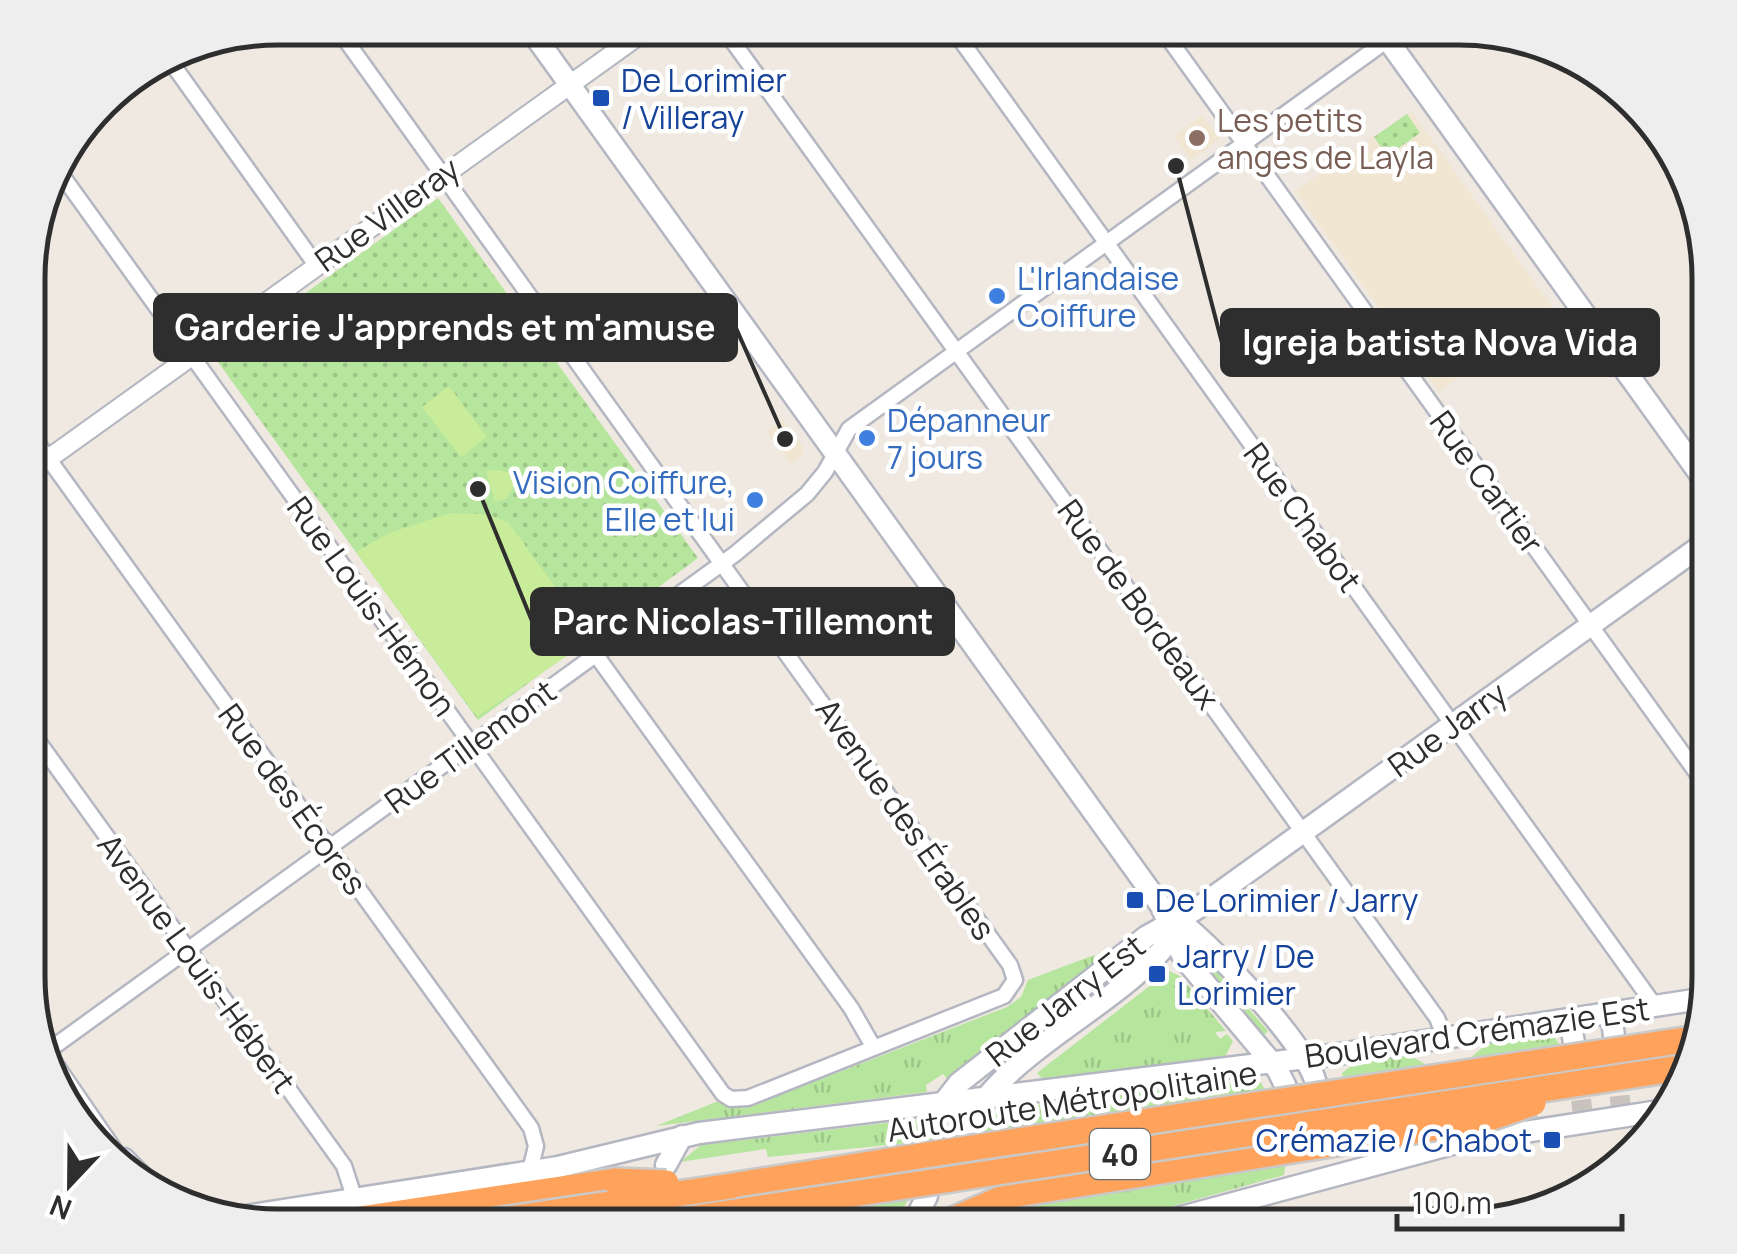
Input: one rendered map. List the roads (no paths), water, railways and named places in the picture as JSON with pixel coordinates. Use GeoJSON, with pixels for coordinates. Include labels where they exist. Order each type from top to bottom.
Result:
{"type":"FeatureCollection","features":[{"type":"Feature","properties":{"kind":"highway","name":"Autoroute Métropolitaine"},"geometry":{"type":"LineString","coordinates":[[576,1209],[1682,1041]]}},
{"type":"Feature","properties":{"kind":"highway","name":"Autoroute Métropolitaine"},"geometry":{"type":"LineString","coordinates":[[754,1209],[1672,1069]]}},
{"type":"Feature","properties":{"kind":"highway"},"geometry":{"type":"LineString","coordinates":[[977,1209],[1010,1194],[1484,1120],[1596,1081]]}},
{"type":"Feature","properties":{"kind":"highway"},"geometry":{"type":"LineString","coordinates":[[433,1209],[615,1181],[731,1186]]}},
{"type":"Feature","properties":{"kind":"main road"},"geometry":{"type":"LineString","coordinates":[[541,45],[1176,920],[1206,942],[1304,1058],[1316,1083]]}},
{"type":"Feature","properties":{"kind":"main road"},"geometry":{"type":"LineString","coordinates":[[1399,45],[1692,463]]}},
{"type":"Feature","properties":{"kind":"main road"},"geometry":{"type":"LineString","coordinates":[[1590,626],[1692,552]]}},
{"type":"Feature","properties":{"kind":"main road","name":"Rue Jarry"},"geometry":{"type":"LineString","coordinates":[[1303,832],[1590,626]]}},
{"type":"Feature","properties":{"kind":"main road","name":"Rue Jarry Est"},"geometry":{"type":"LineString","coordinates":[[944,1102],[968,1076],[1176,920],[1303,832]]}},
{"type":"Feature","properties":{"kind":"main road"},"geometry":{"type":"LineString","coordinates":[[1176,920],[1183,957],[1271,1062],[1286,1087]]}},
{"type":"Feature","properties":{"kind":"main road","name":"Rue Jarry Est"},"geometry":{"type":"LineString","coordinates":[[960,1136],[983,1098],[1000,1079],[1163,952],[1176,920]]}},
{"type":"Feature","properties":{"kind":"main road","name":"Boulevard Crémazie Est"},"geometry":{"type":"LineString","coordinates":[[298,1209],[530,1171],[682,1136],[1304,1058],[1691,1000]]}},
{"type":"Feature","properties":{"kind":"main road"},"geometry":{"type":"LineString","coordinates":[[1611,1012],[1614,1036]]}},
{"type":"Feature","properties":{"kind":"main road"},"geometry":{"type":"LineString","coordinates":[[1570,1018],[1574,1043]]}},
{"type":"Feature","properties":{"kind":"main road"},"geometry":{"type":"LineString","coordinates":[[1209,1209],[1460,1142],[1649,1111]]}},
{"type":"Feature","properties":{"kind":"main road"},"geometry":{"type":"LineString","coordinates":[[666,1164],[682,1136]]}},
{"type":"Feature","properties":{"kind":"main road"},"geometry":{"type":"LineString","coordinates":[[1328,1153],[1339,1173]]}},
{"type":"Feature","properties":{"kind":"main road"},"geometry":{"type":"LineString","coordinates":[[1302,1157],[1309,1181]]}},
{"type":"Feature","properties":{"kind":"main road"},"geometry":{"type":"LineString","coordinates":[[920,1209],[927,1196]]}},
{"type":"Feature","properties":{"kind":"street","name":"Avenue des Érables"},"geometry":{"type":"LineString","coordinates":[[349,45],[1010,965],[1015,980],[998,1000],[874,1048]]}},
{"type":"Feature","properties":{"kind":"street","name":"Rue Villeray"},"geometry":{"type":"LineString","coordinates":[[45,460],[624,45]]}},
{"type":"Feature","properties":{"kind":"street","name":"Rue de Bordeaux"},"geometry":{"type":"LineString","coordinates":[[735,45],[1437,1018],[1445,1038]]}},
{"type":"Feature","properties":{"kind":"street","name":"Rue Chabot"},"geometry":{"type":"LineString","coordinates":[[964,45],[1655,1006]]}},
{"type":"Feature","properties":{"kind":"street","name":"Rue Cartier"},"geometry":{"type":"LineString","coordinates":[[1173,45],[1692,767]]}},
{"type":"Feature","properties":{"kind":"street","name":"Rue Tillemont"},"geometry":{"type":"LineString","coordinates":[[56,1046],[724,563],[807,494],[843,434],[1373,45]]}},
{"type":"Feature","properties":{"kind":"street"},"geometry":{"type":"LineString","coordinates":[[176,69],[316,265]]}},
{"type":"Feature","properties":{"kind":"street","name":"Rue Louis-Hémon"},"geometry":{"type":"LineString","coordinates":[[66,181],[723,1094],[731,1099],[748,1098],[874,1048]]}},
{"type":"Feature","properties":{"kind":"street","name":"Rue des Écores"},"geometry":{"type":"LineString","coordinates":[[45,454],[531,1128],[536,1146],[530,1171]]}},
{"type":"Feature","properties":{"kind":"street"},"geometry":{"type":"LineString","coordinates":[[596,655],[851,1008],[874,1048]]}},
{"type":"Feature","properties":{"kind":"street","name":"Avenue Louis-Hébert"},"geometry":{"type":"LineString","coordinates":[[45,751],[344,1166],[355,1200]]}},
{"type":"Feature","properties":{"kind":"tunnel"},"geometry":{"type":"LineString","coordinates":[[1614,1036],[1621,1109]]}},
{"type":"Feature","properties":{"kind":"tunnel"},"geometry":{"type":"LineString","coordinates":[[1577,1070],[1583,1115]]}},
{"type":"Feature","properties":{"kind":"place","name":"De Lorimier / Villeray"},"geometry":{"type":"Point","coordinates":[601,98]}},
{"type":"Feature","properties":{"kind":"place","name":"Les petits anges de Layla"},"geometry":{"type":"Point","coordinates":[1197,138]}},
{"type":"Feature","properties":{"kind":"place","name":"Igreja batista Nova Vida"},"geometry":{"type":"Point","coordinates":[1176,166]}},
{"type":"Feature","properties":{"kind":"place","name":"L'Irlandaise Coiffure"},"geometry":{"type":"Point","coordinates":[997,296]}},
{"type":"Feature","properties":{"kind":"place","name":"Dépanneur 7 jours"},"geometry":{"type":"Point","coordinates":[867,438]}},
{"type":"Feature","properties":{"kind":"place","name":"Garderie J'apprends et m'amuse"},"geometry":{"type":"Point","coordinates":[785,439]}},
{"type":"Feature","properties":{"kind":"place","name":"Parc Nicolas-Tillemont"},"geometry":{"type":"Point","coordinates":[478,489]}},
{"type":"Feature","properties":{"kind":"place","name":"Vision Coiffure, Elle et lui"},"geometry":{"type":"Point","coordinates":[755,500]}},
{"type":"Feature","properties":{"kind":"place","name":"De Lorimier / Jarry"},"geometry":{"type":"Point","coordinates":[1135,900]}},
{"type":"Feature","properties":{"kind":"place","name":"Jarry / De Lorimier"},"geometry":{"type":"Point","coordinates":[1157,974]}},
{"type":"Feature","properties":{"kind":"place","name":"Crémazie / Chabot"},"geometry":{"type":"Point","coordinates":[1552,1140]}}]}
